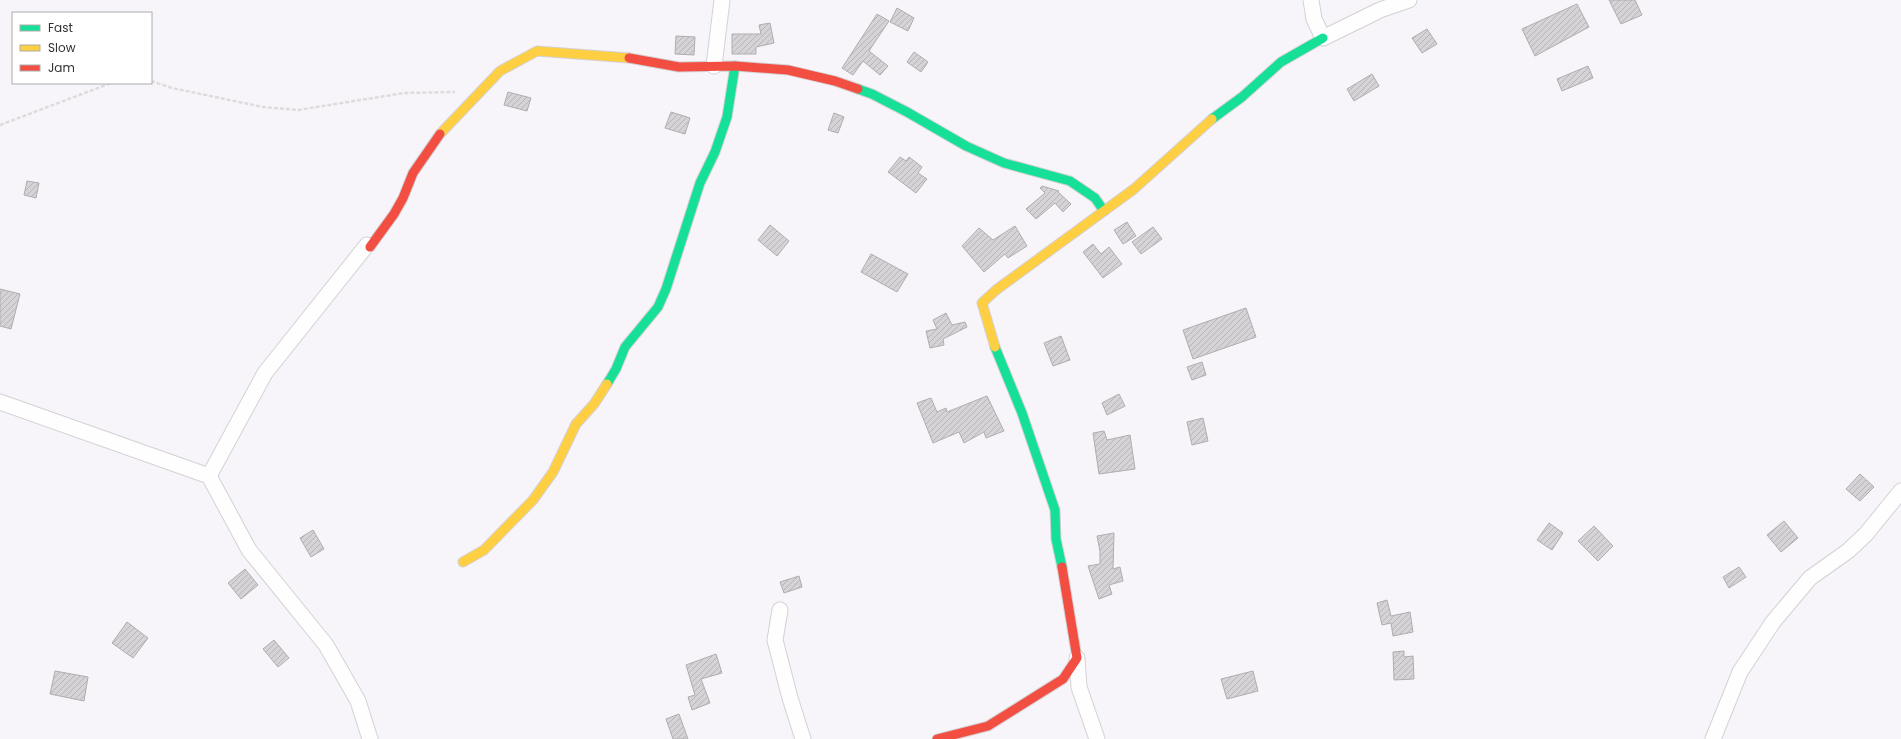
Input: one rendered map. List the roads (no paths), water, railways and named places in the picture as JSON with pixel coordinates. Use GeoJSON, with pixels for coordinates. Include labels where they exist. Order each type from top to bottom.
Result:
{"type":"FeatureCollection","features":[{"type":"Feature","properties":{"kind":"street"},"geometry":{"type":"LineString","coordinates":[[714,66],[722,0]]}},
{"type":"Feature","properties":{"kind":"street"},"geometry":{"type":"LineString","coordinates":[[1311,0],[1314,19],[1323,38]]}},
{"type":"Feature","properties":{"kind":"street"},"geometry":{"type":"LineString","coordinates":[[1097,739],[1079,687],[1077,658],[1065,578],[1056,539],[1055,510],[1022,413],[996,350],[982,303],[996,290],[1134,189],[1214,117],[1242,97],[1282,62],[1323,38],[1380,10],[1409,0]]}},
{"type":"Feature","properties":{"kind":"street"},"geometry":{"type":"LineString","coordinates":[[209,476],[266,373],[394,214],[403,198],[413,173],[430,147],[452,120],[500,71],[537,51],[626,57],[679,66],[735,66],[788,70],[835,81],[872,94],[966,146],[1004,163],[1070,181],[1095,198],[1104,211]]}},
{"type":"Feature","properties":{"kind":"street"},"geometry":{"type":"LineString","coordinates":[[463,562],[484,550],[533,500],[553,472],[576,424],[594,404],[616,369],[625,347],[658,307],[666,289],[700,183],[715,152],[728,117],[735,66]]}},
{"type":"Feature","properties":{"kind":"street"},"geometry":{"type":"LineString","coordinates":[[0,402],[209,476],[249,550],[326,645],[358,701],[370,739]]}},
{"type":"Feature","properties":{"kind":"street"},"geometry":{"type":"LineString","coordinates":[[1713,739],[1740,672],[1773,622],[1810,578],[1848,551],[1866,534],[1901,490]]}},
{"type":"Feature","properties":{"kind":"street"},"geometry":{"type":"LineString","coordinates":[[780,610],[775,640],[790,698],[803,739]]}},
{"type":"Feature","properties":{"kind":"street"},"geometry":{"type":"LineString","coordinates":[[937,739],[988,726],[1063,679],[1077,658]]}}]}
